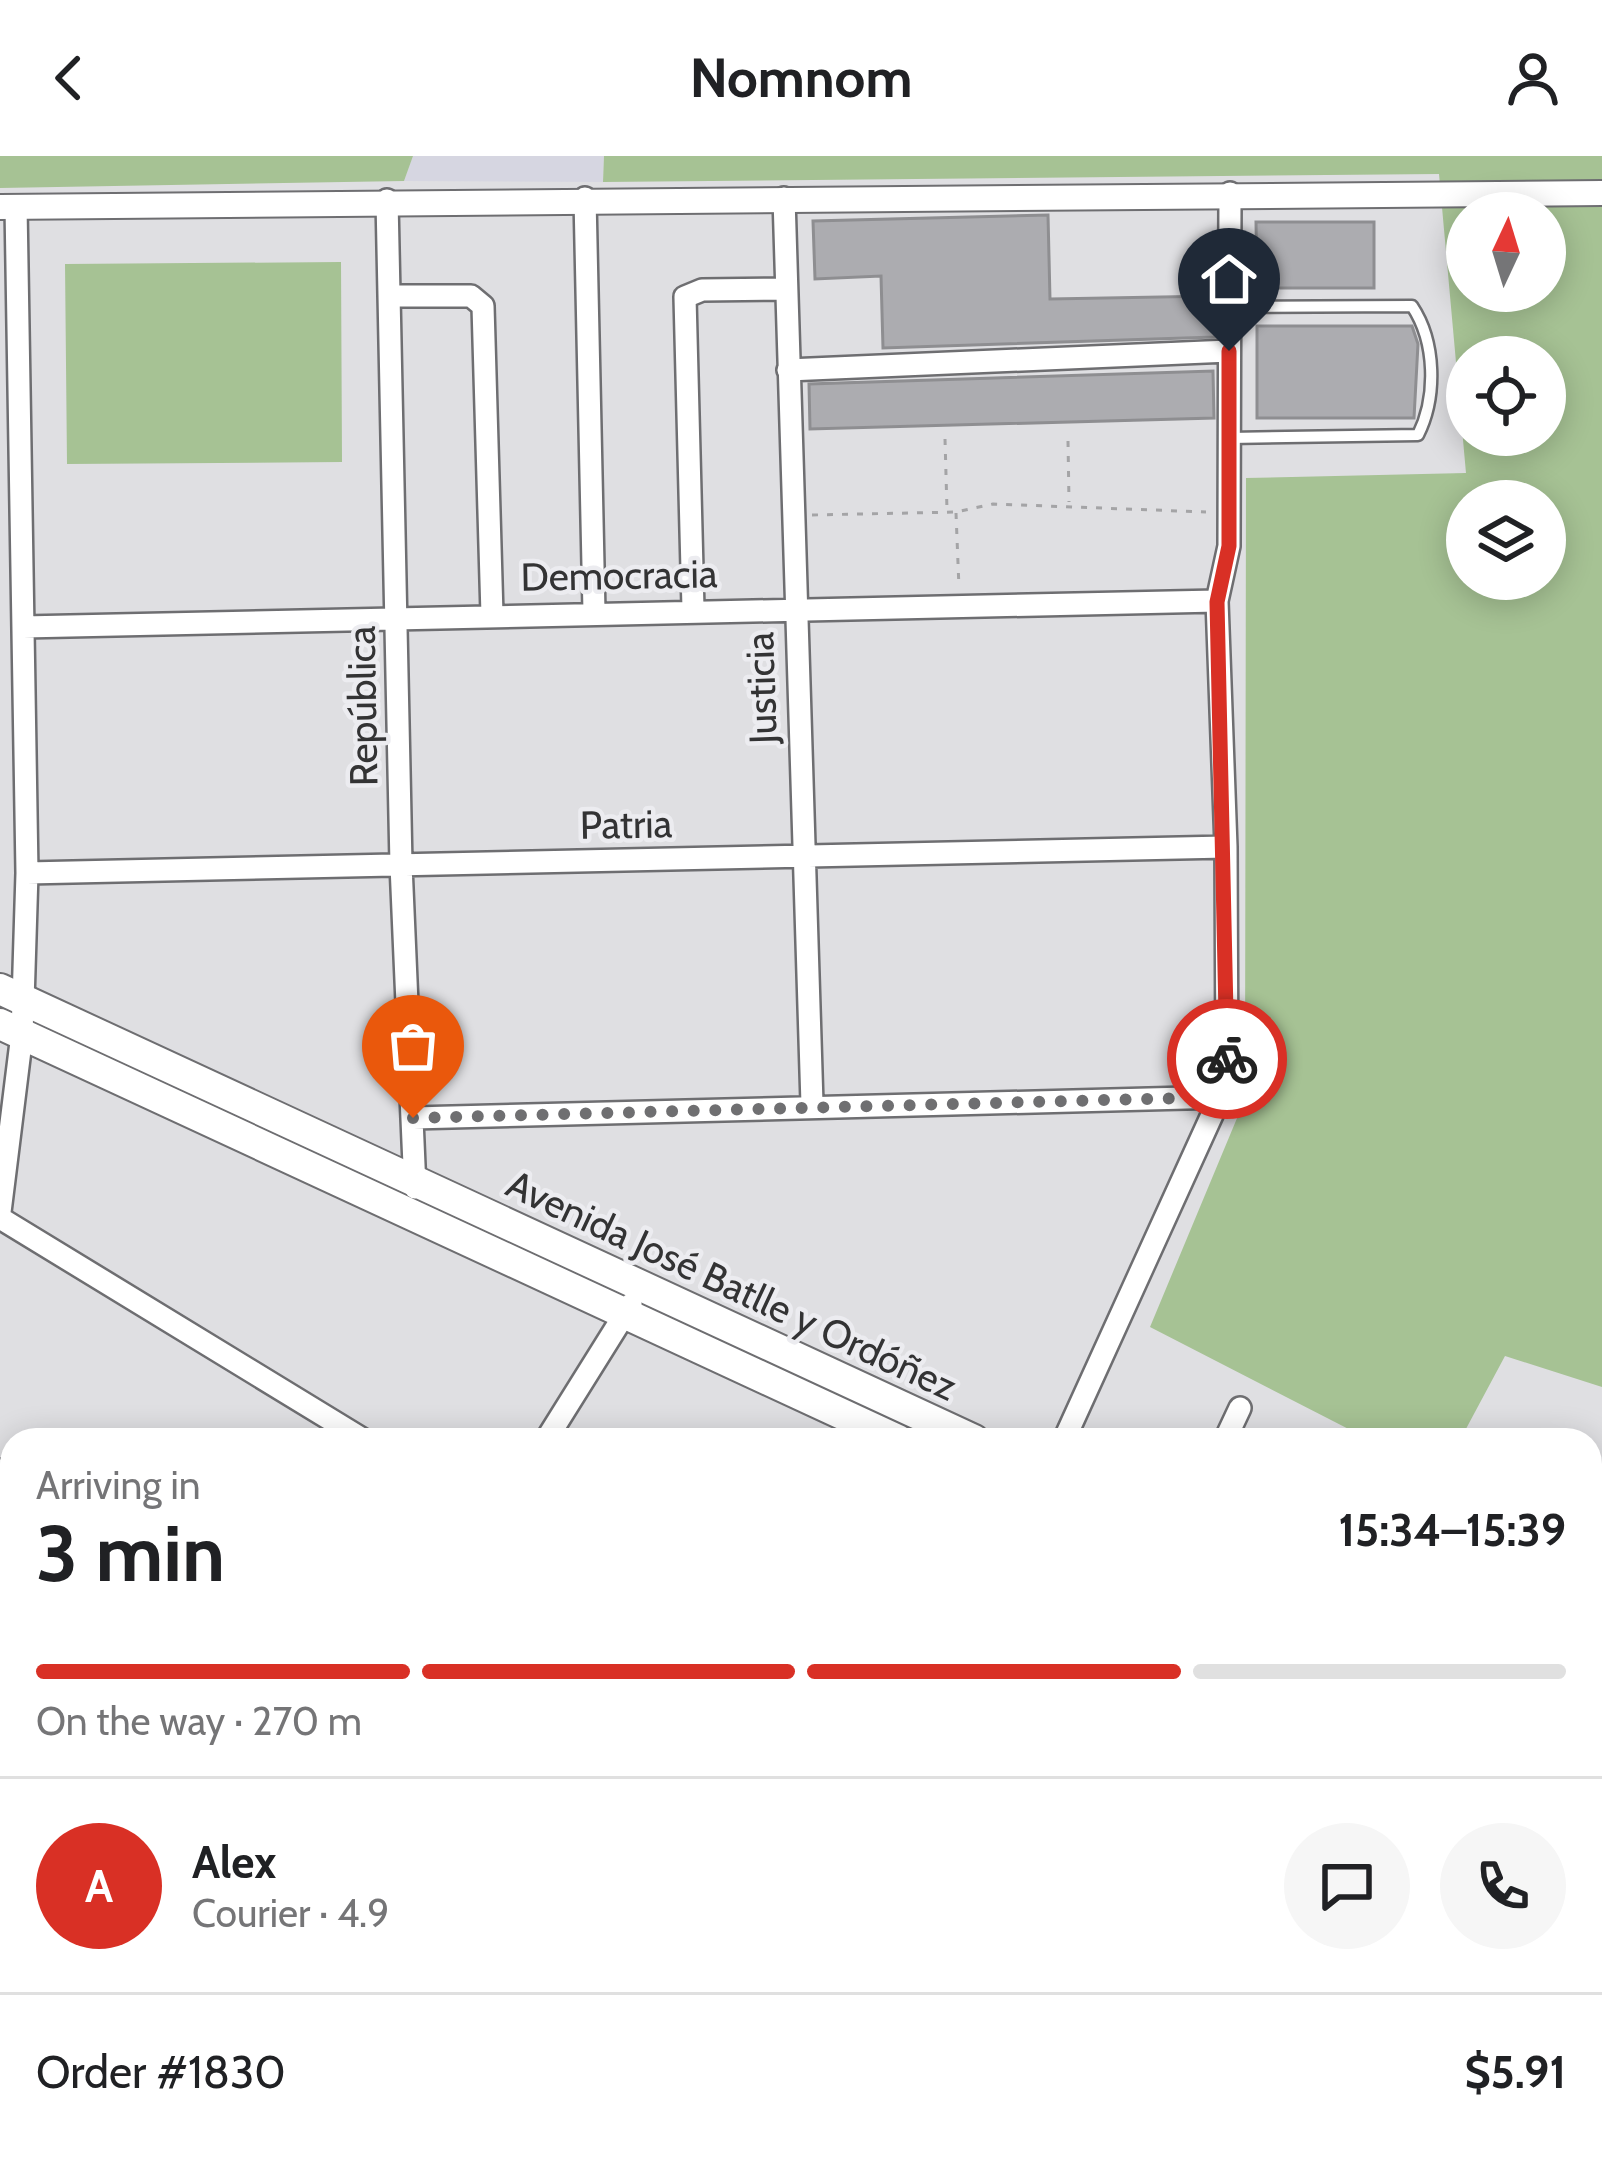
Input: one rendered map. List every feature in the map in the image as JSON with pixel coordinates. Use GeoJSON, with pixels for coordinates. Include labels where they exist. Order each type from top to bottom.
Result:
{"type":"FeatureCollection","features":[{"type":"Feature","properties":{"kind":"main road","name":"Avenida José Batlle y Ordóñez"},"geometry":{"type":"LineString","coordinates":[[12,995],[413,1196],[627,1315],[861,1428]]}},
{"type":"Feature","properties":{"kind":"main road","name":"Avenida José Batlle y Ordóñez"},"geometry":{"type":"LineString","coordinates":[[11,1029],[413,1196],[640,1284],[948,1428]]}},
{"type":"Feature","properties":{"kind":"street"},"geometry":{"type":"LineString","coordinates":[[1070,1428],[1224,1097],[1226,847],[1217,602],[1229,546],[1230,193]]}},
{"type":"Feature","properties":{"kind":"street"},"geometry":{"type":"LineString","coordinates":[[345,1428],[0,1215],[12,995],[27,873],[8,206],[1602,193]]}},
{"type":"Feature","properties":{"kind":"street"},"geometry":{"type":"LineString","coordinates":[[585,198],[594,612]]}},
{"type":"Feature","properties":{"kind":"street","name":"Justicia"},"geometry":{"type":"LineString","coordinates":[[784,198],[812,1104]]}},
{"type":"Feature","properties":{"kind":"street","name":"República"},"geometry":{"type":"LineString","coordinates":[[387,200],[413,1196]]}},
{"type":"Feature","properties":{"kind":"street"},"geometry":{"type":"LineString","coordinates":[[693,609],[685,297],[702,290],[785,289]]}},
{"type":"Feature","properties":{"kind":"street"},"geometry":{"type":"LineString","coordinates":[[389,296],[476,297],[483,306],[492,615]]}},
{"type":"Feature","properties":{"kind":"street"},"geometry":{"type":"LineString","coordinates":[[788,370],[1229,351]]}},
{"type":"Feature","properties":{"kind":"street","name":"Democracia"},"geometry":{"type":"LineString","coordinates":[[23,627],[693,609],[1217,602]]}},
{"type":"Feature","properties":{"kind":"street","name":"Patria"},"geometry":{"type":"LineString","coordinates":[[27,873],[1226,847]]}},
{"type":"Feature","properties":{"kind":"street"},"geometry":{"type":"LineString","coordinates":[[413,1118],[812,1104],[1224,1097]]}},
{"type":"Feature","properties":{"kind":"street"},"geometry":{"type":"LineString","coordinates":[[554,1428],[627,1315],[640,1284]]}},
{"type":"Feature","properties":{"kind":"street"},"geometry":{"type":"LineString","coordinates":[[880,1428],[886,1400]]}},
{"type":"Feature","properties":{"kind":"street"},"geometry":{"type":"LineString","coordinates":[[1231,1428],[1240,1408]]}},
{"type":"Feature","properties":{"kind":"lane"},"geometry":{"type":"LineString","coordinates":[[1229,307],[1412,306],[1427,327],[1431,408],[1418,434],[1230,438]]}},
{"type":"Feature","properties":{"kind":"path"},"geometry":{"type":"LineString","coordinates":[[945,439],[947,512]]}},
{"type":"Feature","properties":{"kind":"path"},"geometry":{"type":"LineString","coordinates":[[1068,441],[1069,504]]}},
{"type":"Feature","properties":{"kind":"path"},"geometry":{"type":"LineString","coordinates":[[792,516],[956,512],[993,504],[1069,504],[1081,512],[1229,512]]}},
{"type":"Feature","properties":{"kind":"path"},"geometry":{"type":"LineString","coordinates":[[956,512],[960,605]]}},
{"type":"Feature","properties":{"kind":"shaded area"},"geometry":{"type":"Polygon","coordinates":[[[413,156],[604,156],[603,182],[404,181],[413,156]]]}},
{"type":"Feature","properties":{"kind":"green space"},"geometry":{"type":"Polygon","coordinates":[[[0,156],[413,156],[404,181],[0,188],[0,156]]]}},
{"type":"Feature","properties":{"kind":"green space"},"geometry":{"type":"Polygon","coordinates":[[[604,156],[1602,156],[1602,1387],[1505,1356],[1466,1428],[1347,1428],[1150,1327],[1245,1099],[1246,478],[1466,473],[1464,456],[1566,456],[1566,336],[1454,336],[1451,312],[1566,312],[1566,192],[1446,192],[1446,252],[1439,174],[603,182],[604,156]]]}},
{"type":"Feature","properties":{"kind":"green space"},"geometry":{"type":"Polygon","coordinates":[[[341,262],[342,462],[67,464],[65,264],[341,262]]]}},
{"type":"Feature","properties":{"kind":"building"},"geometry":{"type":"Polygon","coordinates":[[[1048,215],[1050,299],[1215,296],[1215,337],[883,348],[881,276],[815,279],[813,221],[1048,215]]]}},
{"type":"Feature","properties":{"kind":"building"},"geometry":{"type":"Polygon","coordinates":[[[1256,222],[1374,222],[1374,288],[1257,288],[1256,222]]]}},
{"type":"Feature","properties":{"kind":"building"},"geometry":{"type":"Polygon","coordinates":[[[1257,326],[1412,326],[1418,344],[1414,418],[1257,418],[1257,326]]]}},
{"type":"Feature","properties":{"kind":"building"},"geometry":{"type":"Polygon","coordinates":[[[1213,371],[1214,418],[810,429],[809,384],[1213,371]]]}},
{"type":"Feature","properties":{"kind":"way so far"},"geometry":{"type":"LineString","coordinates":[[413,1118],[812,1104],[1224,1097],[1227,1059]]}},
{"type":"Feature","properties":{"kind":"route"},"geometry":{"type":"LineString","coordinates":[[1227,1059],[1226,847],[1217,602],[1229,546],[1229,351]]}}]}
